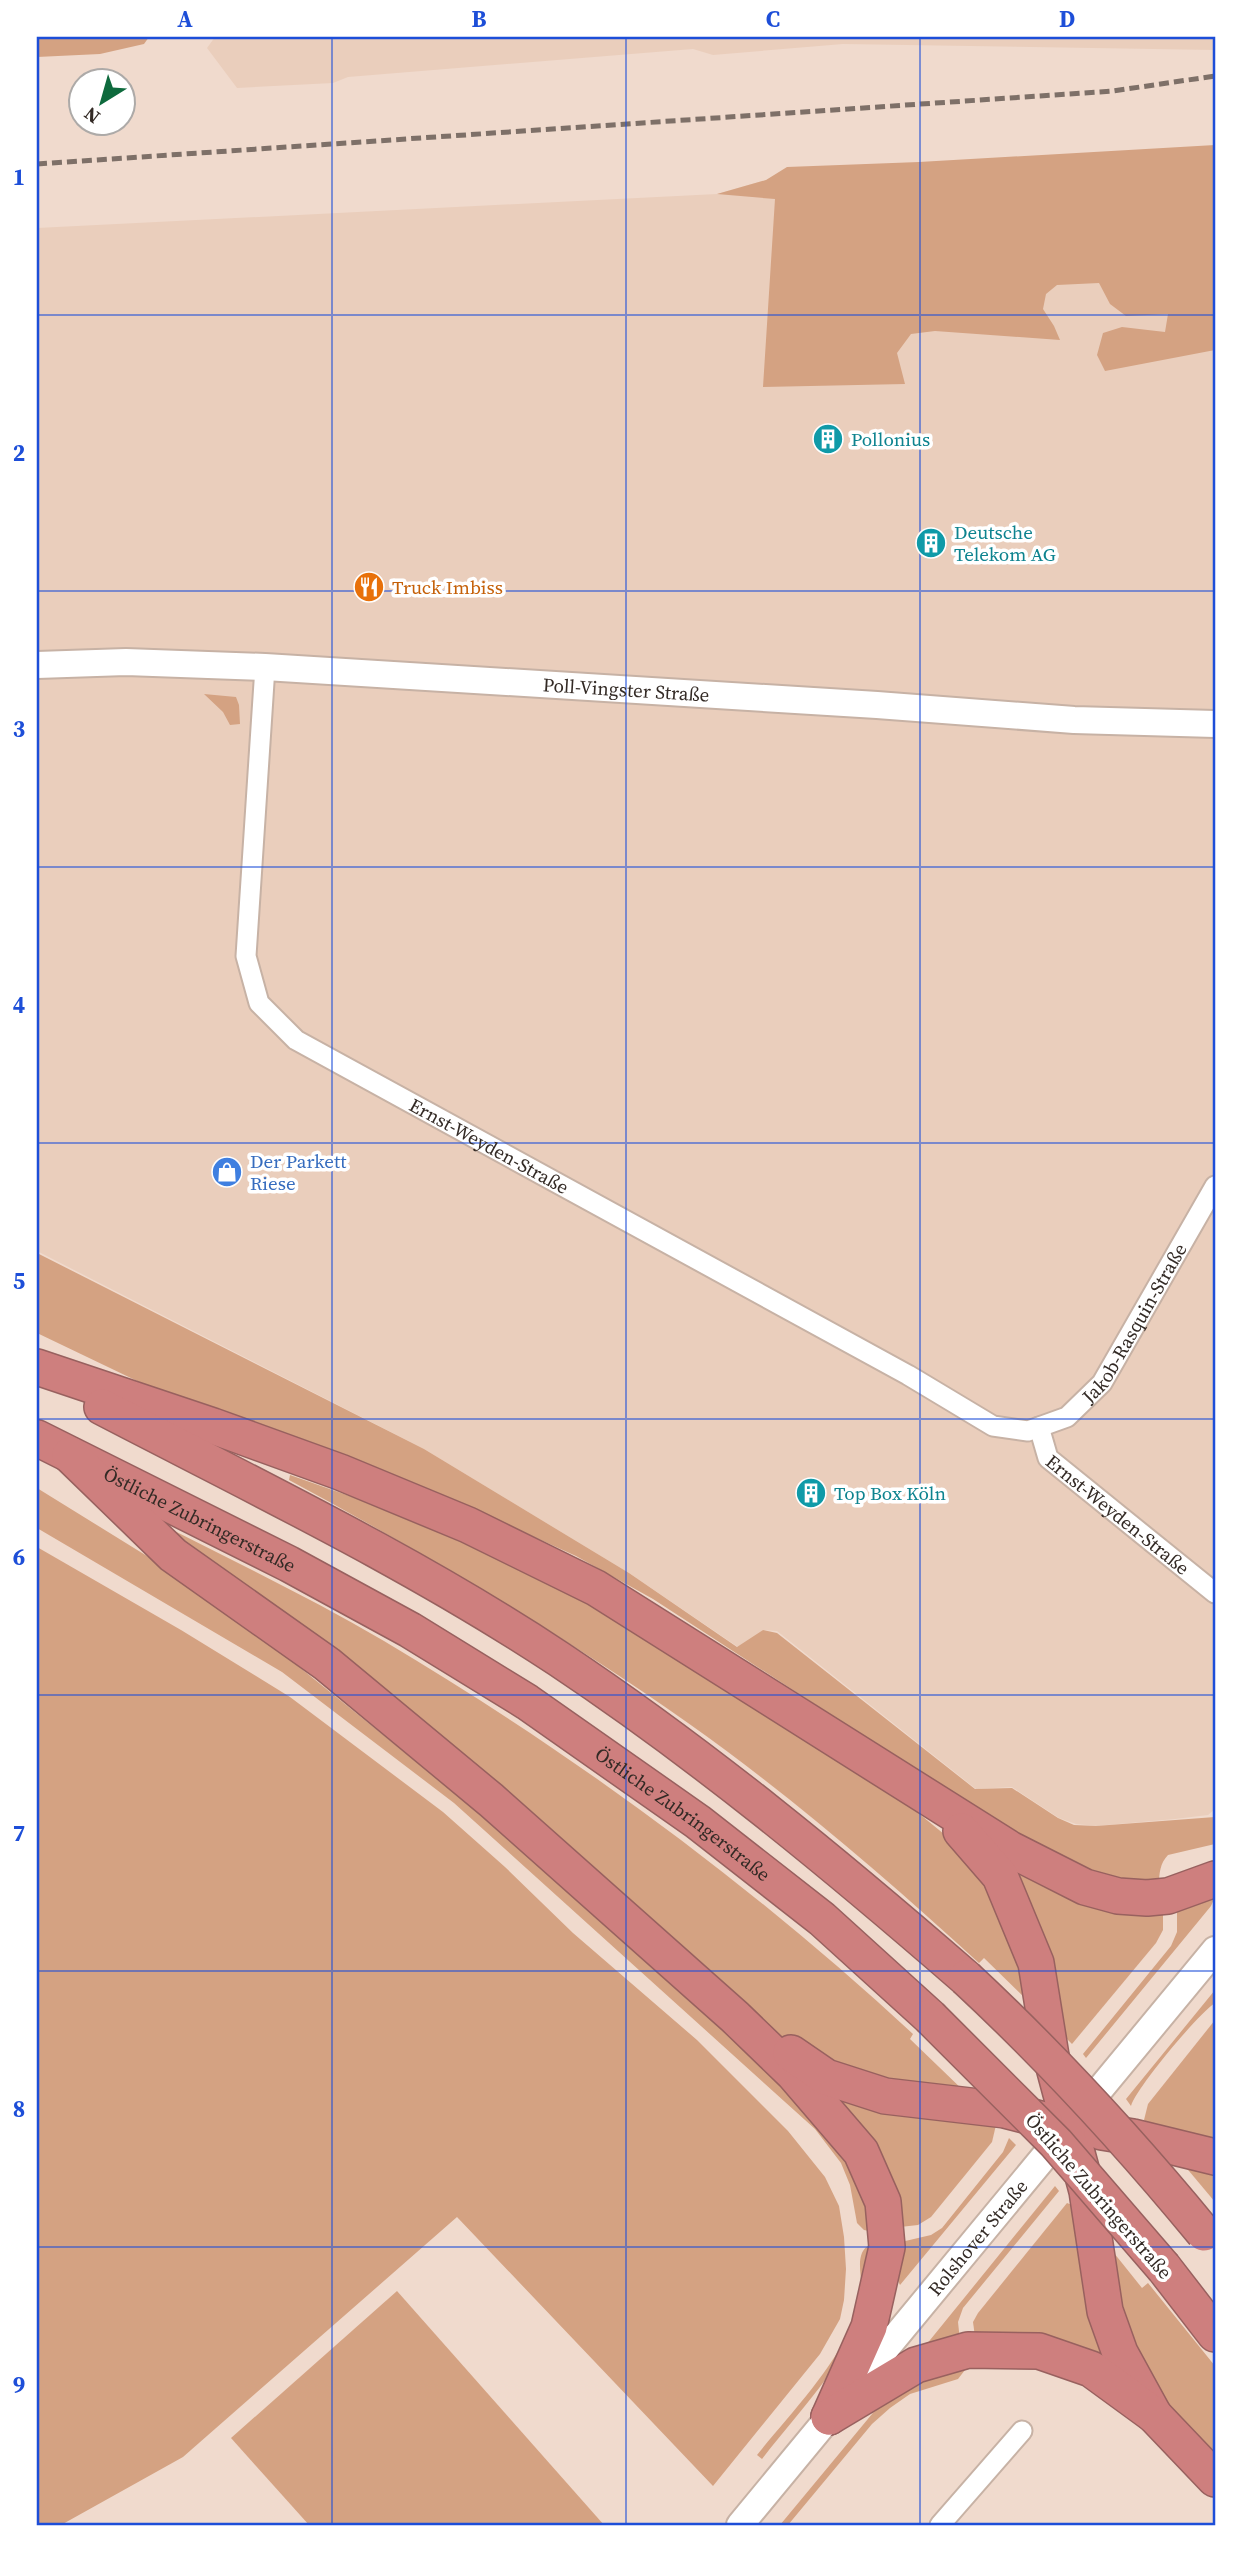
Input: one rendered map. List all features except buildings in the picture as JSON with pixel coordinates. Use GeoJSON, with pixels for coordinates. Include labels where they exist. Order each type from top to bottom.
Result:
{"type":"FeatureCollection","features":[{"type":"Feature","properties":{"kind":"highway"},"geometry":{"type":"LineString","coordinates":[[37,1370],[213,1426],[340,1472],[468,1525],[596,1588],[1010,1849],[1085,1887],[1118,1896],[1147,1898],[1168,1896],[1215,1879]]}},
{"type":"Feature","properties":{"kind":"highway"},"geometry":{"type":"LineString","coordinates":[[37,1370],[439,1587],[559,1659],[716,1770],[848,1876],[1012,2020],[1089,2099],[1210,2241]]}},
{"type":"Feature","properties":{"kind":"highway","name":"Östliche Zubringerstraße"},"geometry":{"type":"LineString","coordinates":[[37,1438],[289,1564],[410,1630],[527,1702],[709,1830],[822,1919],[930,2017],[1056,2143],[1164,2268],[1215,2334]]}},
{"type":"Feature","properties":{"kind":"highway"},"geometry":{"type":"LineString","coordinates":[[69,1455],[173,1555],[327,1664],[491,1801],[735,2017],[794,2074],[861,2152],[883,2202],[887,2247],[869,2327],[829,2417]]}},
{"type":"Feature","properties":{"kind":"highway"},"geometry":{"type":"LineString","coordinates":[[909,1784],[957,1828],[1000,1876],[1036,1963],[1051,2056],[1087,2191],[1105,2311],[1120,2353],[1154,2415]]}},
{"type":"Feature","properties":{"kind":"highway"},"geometry":{"type":"LineString","coordinates":[[735,2017],[826,2077],[885,2096],[1005,2110],[1070,2127],[1133,2137],[1215,2157]]}},
{"type":"Feature","properties":{"kind":"highway"},"geometry":{"type":"LineString","coordinates":[[829,2417],[916,2365],[968,2350],[1039,2351],[1091,2369],[1154,2415],[1215,2479]]}},
{"type":"Feature","properties":{"kind":"street","name":"Poll-Vingster Straße"},"geometry":{"type":"LineString","coordinates":[[37,665],[126,662],[265,667],[1074,720],[1215,724]]}},
{"type":"Feature","properties":{"kind":"street","name":"Ernst-Weyden-Straße"},"geometry":{"type":"LineString","coordinates":[[265,667],[246,956],[259,1003],[296,1041],[908,1375],[993,1426],[1033,1429],[1048,1458],[1215,1593]]}},
{"type":"Feature","properties":{"kind":"street","name":"Jakob-Rasquin-Straße"},"geometry":{"type":"LineString","coordinates":[[1033,1429],[1067,1416],[1102,1383],[1215,1186]]}},
{"type":"Feature","properties":{"kind":"street","name":"Rolshover Straße"},"geometry":{"type":"LineString","coordinates":[[740,2525],[1215,1950]]}},
{"type":"Feature","properties":{"kind":"street"},"geometry":{"type":"LineString","coordinates":[[940,2525],[1022,2431]]}},
{"type":"Feature","properties":{"kind":"shaded area"},"geometry":{"type":"Polygon","coordinates":[[[37,37],[149,37],[144,44],[100,54],[37,57],[37,37]]]}},
{"type":"Feature","properties":{"kind":"shaded area"},"geometry":{"type":"Polygon","coordinates":[[[215,37],[1215,37],[1215,50],[843,44],[713,55],[693,49],[348,77],[333,83],[237,88],[207,48],[215,37]]]}},
{"type":"Feature","properties":{"kind":"shaded area"},"geometry":{"type":"Polygon","coordinates":[[[1215,145],[1215,350],[1105,371],[1097,355],[1103,333],[1122,327],[1165,332],[1168,314],[1126,316],[1110,304],[1099,283],[1057,285],[1046,294],[1043,309],[1060,340],[935,331],[911,334],[897,353],[905,384],[763,387],[775,199],[717,194],[766,180],[787,167],[1215,145]]]}},
{"type":"Feature","properties":{"kind":"shaded area"},"geometry":{"type":"Polygon","coordinates":[[[1215,166],[1215,1809],[1208,1815],[1096,1826],[1076,1824],[1059,1818],[1012,1787],[976,1789],[777,1631],[763,1630],[738,1647],[629,1573],[424,1449],[37,1251],[37,228],[717,194],[766,180],[1215,166]]]}},
{"type":"Feature","properties":{"kind":"shaded area"},"geometry":{"type":"Polygon","coordinates":[[[204,694],[236,697],[240,724],[230,725],[223,712],[204,694]]]}},
{"type":"Feature","properties":{"kind":"shaded area"},"geometry":{"type":"Polygon","coordinates":[[[37,1253],[424,1449],[629,1573],[737,1647],[763,1630],[777,1633],[975,1789],[1012,1788],[1058,1818],[1074,1825],[1096,1826],[1215,1817],[1215,1844],[1168,1855],[1163,1862],[1159,1885],[1073,1872],[653,1599],[576,1556],[482,1513],[158,1391],[37,1333],[37,1253]]]}},
{"type":"Feature","properties":{"kind":"shaded area"},"geometry":{"type":"Polygon","coordinates":[[[290,1475],[392,1511],[566,1584],[900,1798],[950,1839],[965,1855],[999,1906],[1031,2004],[984,1958],[979,1963],[837,1839],[764,1779],[688,1723],[542,1626],[289,1480],[290,1475]]]}},
{"type":"Feature","properties":{"kind":"shaded area"},"geometry":{"type":"Polygon","coordinates":[[[37,1488],[176,1574],[267,1641],[476,1810],[795,2092],[864,2182],[869,2231],[857,2223],[850,2185],[841,2163],[815,2129],[454,1803],[282,1672],[37,1528],[37,1488]]]}},
{"type":"Feature","properties":{"kind":"shaded area"},"geometry":{"type":"Polygon","coordinates":[[[145,1516],[355,1624],[455,1684],[592,1775],[789,1925],[913,2034],[910,2039],[967,2094],[864,2078],[786,2040],[145,1516]]]}},
{"type":"Feature","properties":{"kind":"shaded area"},"geometry":{"type":"Polygon","coordinates":[[[37,1547],[290,1697],[443,1812],[573,1933],[697,2040],[788,2131],[825,2177],[839,2206],[844,2237],[846,2269],[840,2319],[820,2354],[713,2486],[457,2217],[183,2457],[61,2525],[37,2525],[37,1547]]]}},
{"type":"Feature","properties":{"kind":"shaded area"},"geometry":{"type":"Polygon","coordinates":[[[994,1853],[1163,1908],[1163,1930],[1156,1943],[1072,2044],[1058,2030],[994,1853]]]}},
{"type":"Feature","properties":{"kind":"shaded area"},"geometry":{"type":"Polygon","coordinates":[[[1215,1897],[1211,1906],[1086,2058],[1083,2054],[1171,1946],[1177,1932],[1177,1905],[1215,1897]]]}},
{"type":"Feature","properties":{"kind":"shaded area"},"geometry":{"type":"Polygon","coordinates":[[[1215,1990],[1215,2003],[1169,2052],[1131,2106],[1126,2099],[1215,1990]]]}},
{"type":"Feature","properties":{"kind":"shaded area"},"geometry":{"type":"Polygon","coordinates":[[[1215,2020],[1215,2148],[1158,2136],[1144,2120],[1148,2104],[1215,2020]]]}},
{"type":"Feature","properties":{"kind":"shaded area"},"geometry":{"type":"Polygon","coordinates":[[[840,2096],[996,2125],[992,2142],[931,2217],[918,2225],[900,2227],[836,2100],[840,2096]]]}},
{"type":"Feature","properties":{"kind":"shaded area"},"geometry":{"type":"Polygon","coordinates":[[[1009,2138],[1016,2145],[900,2285],[901,2242],[931,2235],[942,2228],[1003,2152],[1009,2138]]]}},
{"type":"Feature","properties":{"kind":"shaded area"},"geometry":{"type":"Polygon","coordinates":[[[1184,2165],[1215,2173],[1215,2202],[1184,2165]]]}},
{"type":"Feature","properties":{"kind":"shaded area"},"geometry":{"type":"Polygon","coordinates":[[[1055,2186],[1059,2191],[963,2308],[958,2322],[960,2341],[926,2345],[1055,2186]]]}},
{"type":"Feature","properties":{"kind":"shaded area"},"geometry":{"type":"Polygon","coordinates":[[[1067,2203],[1072,2205],[1118,2373],[975,2337],[973,2322],[978,2313],[1067,2203]]]}},
{"type":"Feature","properties":{"kind":"shaded area"},"geometry":{"type":"Polygon","coordinates":[[[1106,2243],[1142,2288],[1148,2283],[1215,2366],[1215,2456],[1158,2392],[1129,2341],[1106,2243]]]}},
{"type":"Feature","properties":{"kind":"shaded area"},"geometry":{"type":"Polygon","coordinates":[[[871,2244],[879,2245],[875,2277],[867,2307],[854,2335],[821,2386],[762,2459],[757,2455],[833,2359],[854,2321],[861,2288],[862,2252],[871,2244]]]}},
{"type":"Feature","properties":{"kind":"shaded area"},"geometry":{"type":"Polygon","coordinates":[[[397,2291],[604,2525],[309,2525],[231,2438],[397,2291]]]}},
{"type":"Feature","properties":{"kind":"shaded area"},"geometry":{"type":"Polygon","coordinates":[[[966,2362],[965,2370],[958,2379],[910,2394],[890,2408],[872,2424],[788,2525],[780,2525],[877,2408],[897,2392],[966,2362]]]}},
{"type":"Feature","properties":{"kind":"railway"},"geometry":{"type":"LineString","coordinates":[[37,164],[1113,91],[1215,76]]}},
{"type":"Feature","properties":{"kind":"place","name":"Pollonius"},"geometry":{"type":"Point","coordinates":[828,439]}},
{"type":"Feature","properties":{"kind":"place","name":"Deutsche Telekom AG"},"geometry":{"type":"Point","coordinates":[931,543]}},
{"type":"Feature","properties":{"kind":"place","name":"Truck Imbiss"},"geometry":{"type":"Point","coordinates":[369,587]}},
{"type":"Feature","properties":{"kind":"place","name":"Der Parkett Riese"},"geometry":{"type":"Point","coordinates":[227,1172]}},
{"type":"Feature","properties":{"kind":"place","name":"Top Box Köln"},"geometry":{"type":"Point","coordinates":[811,1493]}}]}
